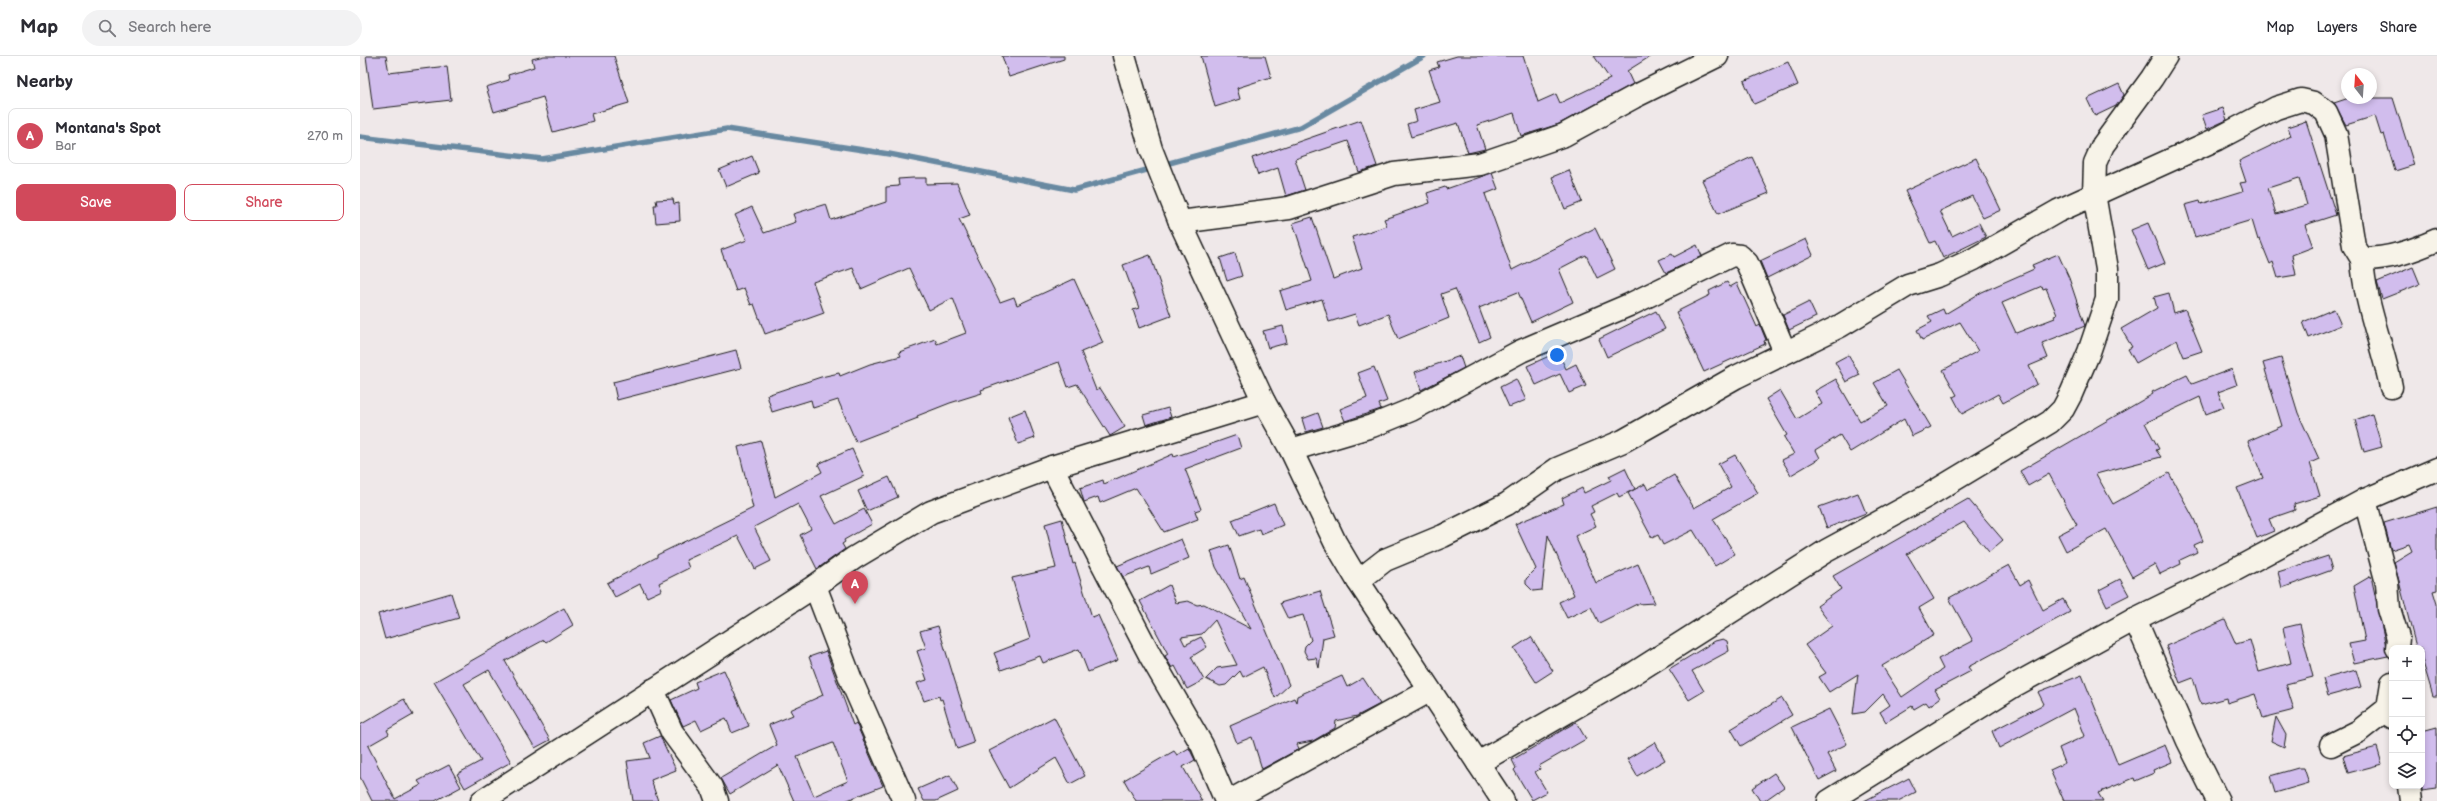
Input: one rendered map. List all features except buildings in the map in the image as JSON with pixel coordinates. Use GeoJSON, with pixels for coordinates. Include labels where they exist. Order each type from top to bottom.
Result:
{"type":"FeatureCollection","features":[{"type":"Feature","properties":{"kind":"street"},"geometry":{"type":"LineString","coordinates":[[1124,56],[1151,149],[1180,222],[1264,402],[1291,450],[1335,542],[1358,581],[1429,691],[1503,801]]}},
{"type":"Feature","properties":{"kind":"street"},"geometry":{"type":"LineString","coordinates":[[1180,222],[1289,208],[1394,174],[1480,164],[1564,136],[1634,97],[1717,56]]}},
{"type":"Feature","properties":{"kind":"street"},"geometry":{"type":"LineString","coordinates":[[1478,763],[1628,678],[1826,551],[1927,496],[2050,422],[2063,410],[2089,352],[2107,299],[2107,269],[2094,194],[2095,163],[2103,145],[2152,78],[2166,56]]}},
{"type":"Feature","properties":{"kind":"street"},"geometry":{"type":"LineString","coordinates":[[1358,581],[1385,560],[1443,536],[1508,504],[1557,469],[1624,441],[1736,377],[1840,326],[1908,285],[1940,275],[1974,258],[2058,211],[2217,139],[2276,108],[2300,100],[2314,103],[2326,112],[2336,134],[2354,246],[2362,259],[2366,298],[2386,361],[2391,387]]}},
{"type":"Feature","properties":{"kind":"street"},"geometry":{"type":"LineString","coordinates":[[2362,259],[2380,259],[2410,252],[2437,240]]}},
{"type":"Feature","properties":{"kind":"street"},"geometry":{"type":"LineString","coordinates":[[1291,450],[1372,426],[1411,410],[1521,351],[1629,305],[1732,255],[1740,256],[1747,263],[1785,352]]}},
{"type":"Feature","properties":{"kind":"street"},"geometry":{"type":"LineString","coordinates":[[482,801],[814,586],[860,554],[931,512],[1052,467],[1264,402]]}},
{"type":"Feature","properties":{"kind":"street"},"geometry":{"type":"LineString","coordinates":[[1052,467],[1151,658],[1202,744],[1226,801]]}},
{"type":"Feature","properties":{"kind":"street"},"geometry":{"type":"LineString","coordinates":[[1829,801],[2017,684],[2135,619],[2231,572],[2365,500],[2437,469]]}},
{"type":"Feature","properties":{"kind":"street"},"geometry":{"type":"LineString","coordinates":[[2365,500],[2387,583],[2389,609],[2398,638],[2397,645]]}},
{"type":"Feature","properties":{"kind":"street"},"geometry":{"type":"LineString","coordinates":[[814,586],[851,680],[904,801]]}},
{"type":"Feature","properties":{"kind":"street"},"geometry":{"type":"LineString","coordinates":[[2135,619],[2188,741],[2218,801]]}},
{"type":"Feature","properties":{"kind":"street"},"geometry":{"type":"LineString","coordinates":[[654,690],[672,732],[712,787],[717,801]]}},
{"type":"Feature","properties":{"kind":"street"},"geometry":{"type":"LineString","coordinates":[[1230,801],[1429,691]]}},
{"type":"Feature","properties":{"kind":"street"},"geometry":{"type":"LineString","coordinates":[[2331,745],[2389,714]]}},
{"type":"Feature","properties":{"kind":"street"},"geometry":{"type":"LineString","coordinates":[[2409,789],[2411,801]]}},
{"type":"Feature","properties":{"kind":"waterway"},"geometry":{"type":"LineString","coordinates":[[1162,165],[1301,127],[1424,56]]}},
{"type":"Feature","properties":{"kind":"waterway"},"geometry":{"type":"LineString","coordinates":[[360,137],[542,159],[727,129],[889,154],[1074,190],[1154,168]]}},
{"type":"Feature","properties":{"kind":"place","name":"Montana's Spot"},"geometry":{"type":"Point","coordinates":[855,604]}}]}
